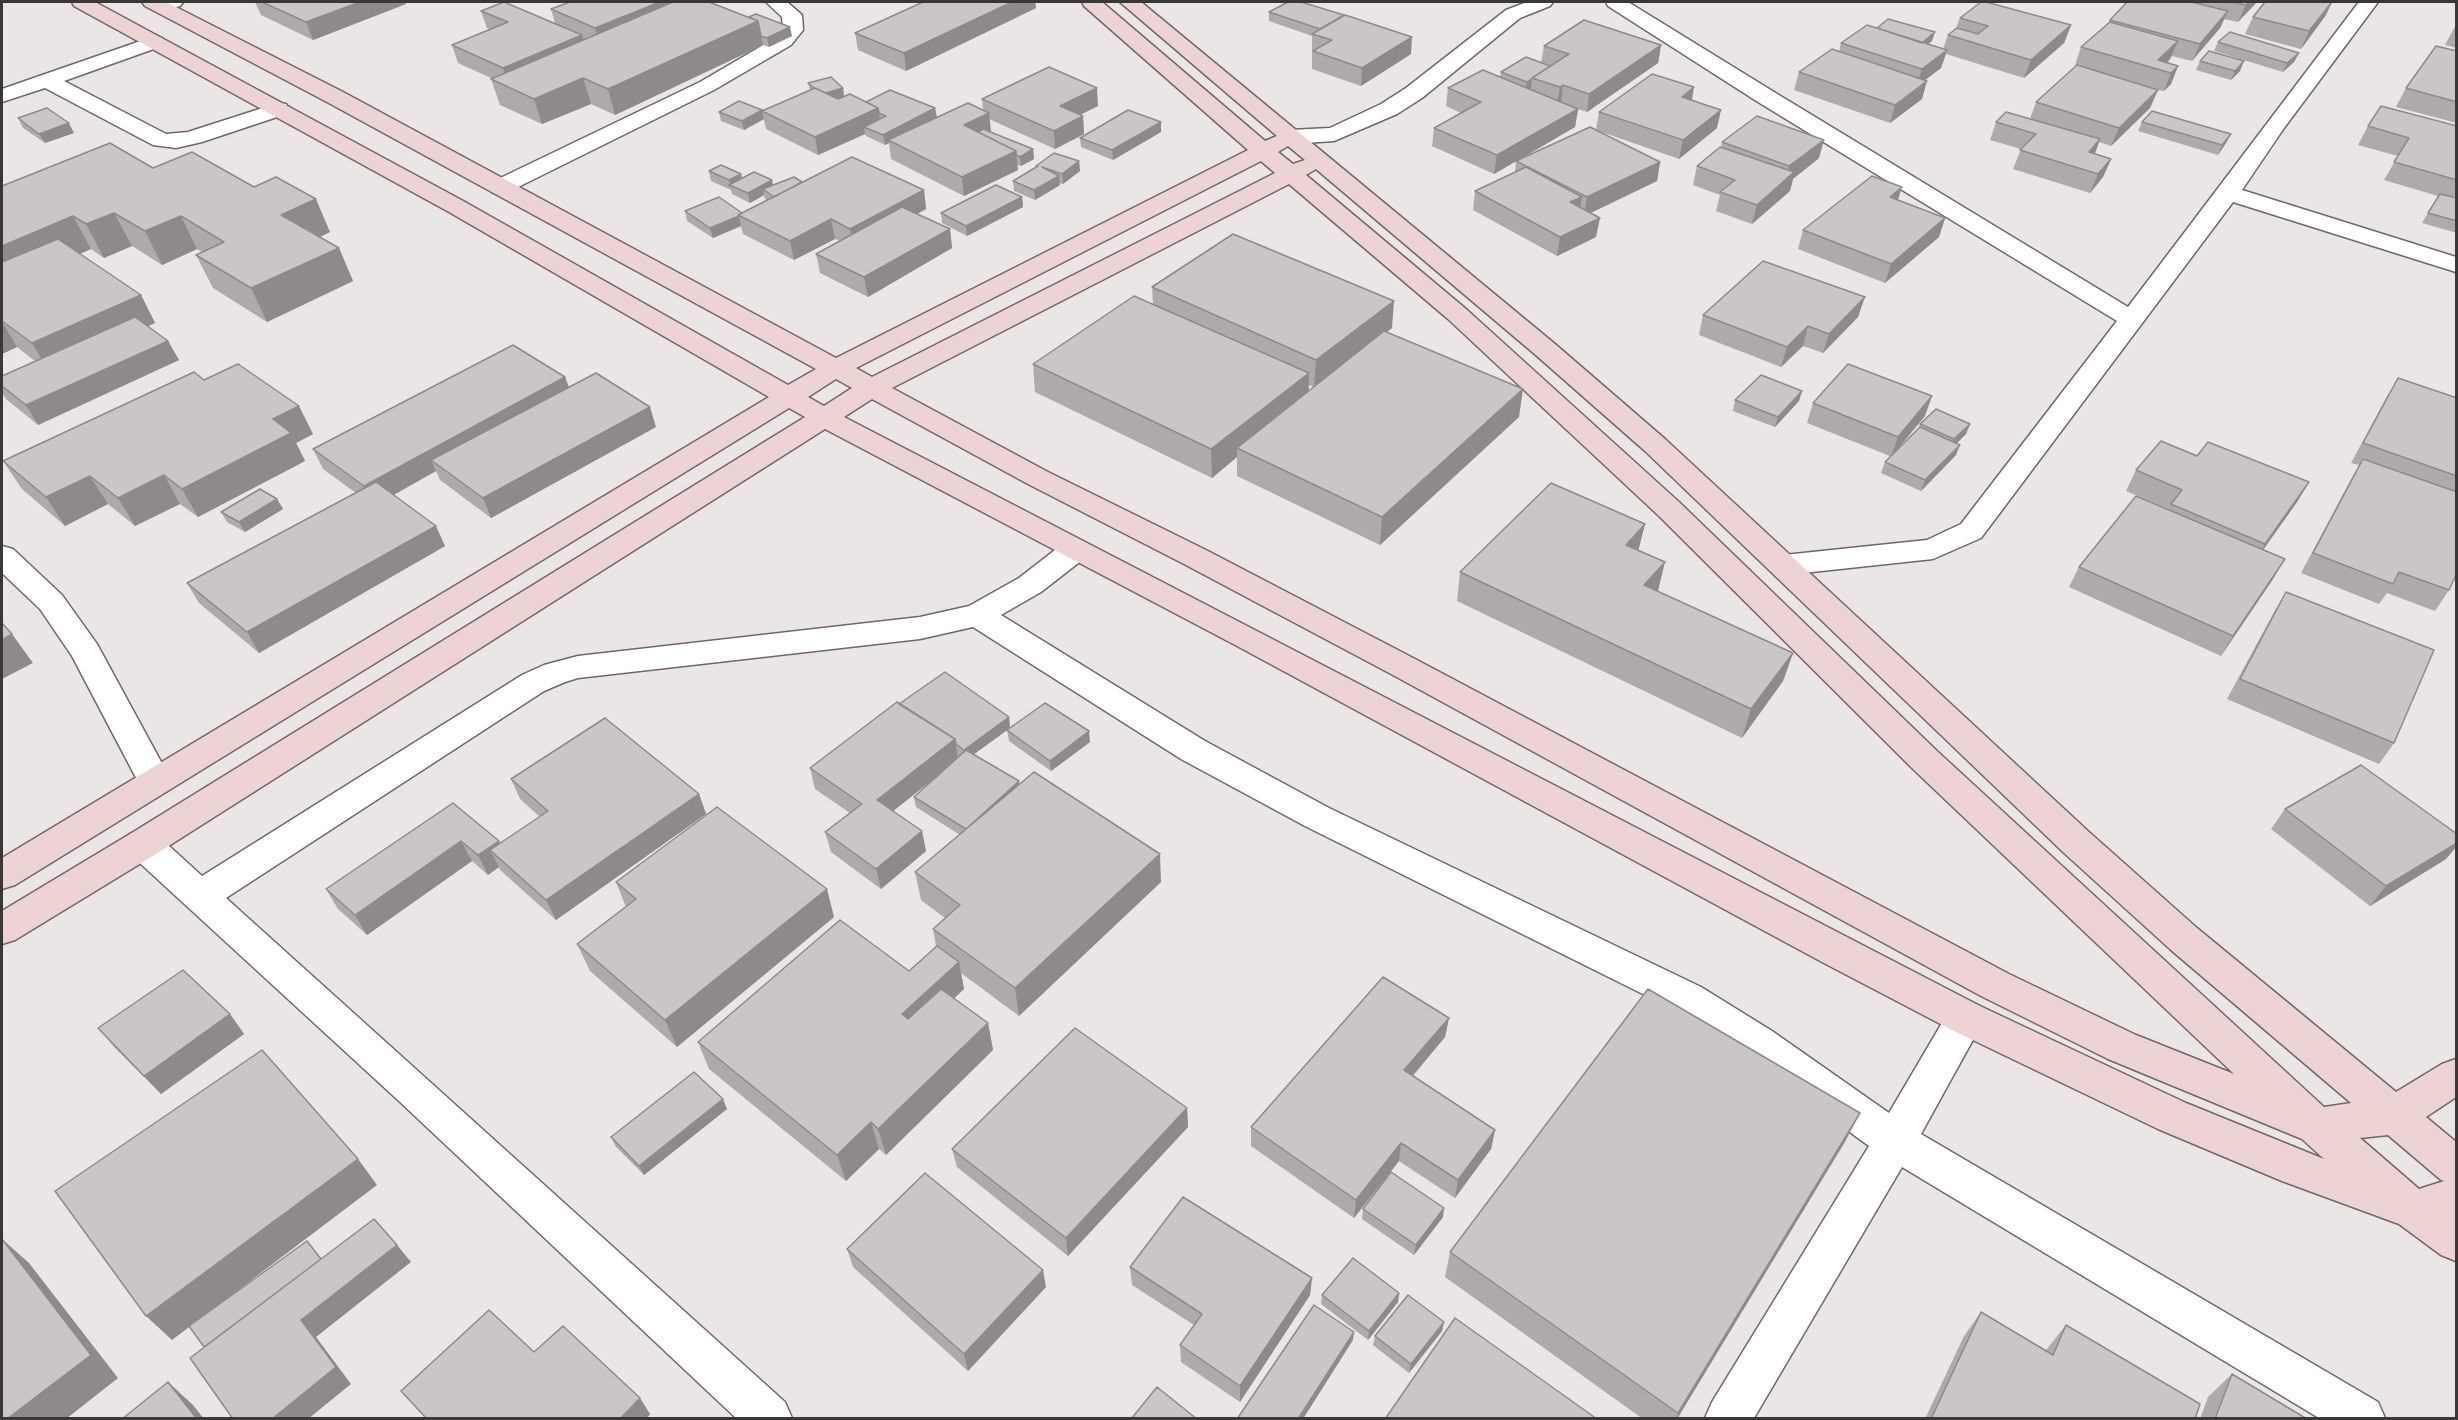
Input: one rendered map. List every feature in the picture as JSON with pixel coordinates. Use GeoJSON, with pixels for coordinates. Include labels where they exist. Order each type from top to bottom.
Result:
{"type":"FeatureCollection","features":[{"type":"Feature","properties":{"kind":"street"},"geometry":{"type":"LineString","coordinates":[[81,2],[457,207],[824,417],[1075,550],[1250,639],[1835,951],[1966,1018],[2172,1116],[2297,1168],[2413,1210],[2457,1197]]}},
{"type":"Feature","properties":{"kind":"street"},"geometry":{"type":"LineString","coordinates":[[500,187],[707,86],[784,41],[793,30],[792,15],[775,2]]}},
{"type":"Feature","properties":{"kind":"street"},"geometry":{"type":"LineString","coordinates":[[1091,2],[1263,151],[1304,167],[1647,437],[2109,872],[2193,947],[2457,1167]]}},
{"type":"Feature","properties":{"kind":"street"},"geometry":{"type":"LineString","coordinates":[[1130,2],[1290,137],[1304,167],[1457,314],[1669,509],[1925,760],[2316,1126],[2413,1210],[2457,1241]]}},
{"type":"Feature","properties":{"kind":"street"},"geometry":{"type":"LineString","coordinates":[[2,875],[836,368],[1290,137],[1334,134],[1389,109],[1414,93],[1513,14],[1543,2]]}},
{"type":"Feature","properties":{"kind":"street"},"geometry":{"type":"LineString","coordinates":[[1615,2],[1766,98],[2131,319]]}},
{"type":"Feature","properties":{"kind":"street"},"geometry":{"type":"LineString","coordinates":[[1784,565],[1933,549],[1971,531],[2228,193],[2276,124],[2369,2]]}},
{"type":"Feature","properties":{"kind":"street"},"geometry":{"type":"LineString","coordinates":[[162,3],[871,388],[1383,656],[1995,985],[2122,1047],[2316,1126],[2393,1116],[2457,1076]]}},
{"type":"Feature","properties":{"kind":"street"},"geometry":{"type":"LineString","coordinates":[[2,96],[155,42]]}},
{"type":"Feature","properties":{"kind":"street"},"geometry":{"type":"LineString","coordinates":[[46,80],[162,140],[176,141],[194,137],[278,109]]}},
{"type":"Feature","properties":{"kind":"street"},"geometry":{"type":"LineString","coordinates":[[2,929],[143,844],[871,388],[1304,167],[1334,134]]}},
{"type":"Feature","properties":{"kind":"street"},"geometry":{"type":"LineString","coordinates":[[2228,193],[2457,265]]}},
{"type":"Feature","properties":{"kind":"street"},"geometry":{"type":"LineString","coordinates":[[200,896],[533,683],[555,673],[578,668],[920,628],[978,615],[1030,585],[1075,550]]}},
{"type":"Feature","properties":{"kind":"street"},"geometry":{"type":"LineString","coordinates":[[2,556],[51,602],[86,652],[155,782]]}},
{"type":"Feature","properties":{"kind":"street"},"geometry":{"type":"LineString","coordinates":[[978,615],[1193,750],[1317,817],[1687,998],[1758,1043],[1895,1141],[2362,1419]]}},
{"type":"Feature","properties":{"kind":"street"},"geometry":{"type":"LineString","coordinates":[[143,844],[414,1090],[763,1417]]}},
{"type":"Feature","properties":{"kind":"street"},"geometry":{"type":"LineString","coordinates":[[1728,1419],[1966,1018]]}},
{"type":"Feature","properties":{"kind":"building"},"geometry":{"type":"Polygon","coordinates":[[[262,2],[360,2],[306,22],[262,2]]]}},
{"type":"Feature","properties":{"kind":"building"},"geometry":{"type":"Polygon","coordinates":[[[504,2],[582,35],[503,68],[452,45],[508,22],[481,11],[504,2]]]}},
{"type":"Feature","properties":{"kind":"building"},"geometry":{"type":"Polygon","coordinates":[[[570,2],[660,2],[595,28],[551,9],[570,2]]]}},
{"type":"Feature","properties":{"kind":"building"},"geometry":{"type":"Polygon","coordinates":[[[673,2],[709,2],[758,21],[608,89],[583,78],[534,99],[491,79],[673,2]]]}},
{"type":"Feature","properties":{"kind":"building"},"geometry":{"type":"Polygon","coordinates":[[[923,2],[1012,2],[904,53],[855,33],[923,2]]]}},
{"type":"Feature","properties":{"kind":"building"},"geometry":{"type":"Polygon","coordinates":[[[1288,2],[1301,2],[1344,15],[1320,29],[1269,12],[1288,2]]]}},
{"type":"Feature","properties":{"kind":"building"},"geometry":{"type":"Polygon","coordinates":[[[1981,2],[2071,25],[2031,60],[1948,35],[1957,28],[1978,34],[1988,26],[1960,18],[1981,2]]]}},
{"type":"Feature","properties":{"kind":"building"},"geometry":{"type":"Polygon","coordinates":[[[2127,2],[2191,2],[2228,11],[2200,44],[2110,20],[2127,2]]]}},
{"type":"Feature","properties":{"kind":"building"},"geometry":{"type":"Polygon","coordinates":[[[2233,2],[2249,2],[2246,5],[2233,2]]]}},
{"type":"Feature","properties":{"kind":"building"},"geometry":{"type":"Polygon","coordinates":[[[2265,2],[2332,2],[2309,31],[2253,17],[2265,2]]]}},
{"type":"Feature","properties":{"kind":"building"},"geometry":{"type":"Polygon","coordinates":[[[756,14],[790,27],[767,38],[761,36],[758,21],[749,17],[756,14]]]}},
{"type":"Feature","properties":{"kind":"building"},"geometry":{"type":"Polygon","coordinates":[[[1345,15],[1412,37],[1362,68],[1313,51],[1332,40],[1312,34],[1345,15]]]}},
{"type":"Feature","properties":{"kind":"building"},"geometry":{"type":"Polygon","coordinates":[[[1888,19],[1935,32],[1922,43],[1877,28],[1888,19]]]}},
{"type":"Feature","properties":{"kind":"building"},"geometry":{"type":"Polygon","coordinates":[[[1584,20],[1661,45],[1589,94],[1532,78],[1569,54],[1544,46],[1584,20]]]}},
{"type":"Feature","properties":{"kind":"building"},"geometry":{"type":"Polygon","coordinates":[[[2110,22],[2178,41],[2158,60],[2178,66],[2171,73],[2081,47],[2110,22]]]}},
{"type":"Feature","properties":{"kind":"building"},"geometry":{"type":"Polygon","coordinates":[[[1867,25],[1947,50],[1922,69],[1841,43],[1867,25]]]}},
{"type":"Feature","properties":{"kind":"building"},"geometry":{"type":"Polygon","coordinates":[[[2230,32],[2299,53],[2287,63],[2218,42],[2230,32]]]}},
{"type":"Feature","properties":{"kind":"building"},"geometry":{"type":"Polygon","coordinates":[[[2436,46],[2457,51],[2457,102],[2406,88],[2436,46]]]}},
{"type":"Feature","properties":{"kind":"building"},"geometry":{"type":"Polygon","coordinates":[[[1832,49],[1927,81],[1895,105],[1799,72],[1832,49]]]}},
{"type":"Feature","properties":{"kind":"building"},"geometry":{"type":"Polygon","coordinates":[[[2209,51],[2244,61],[2235,71],[2200,61],[2209,51]]]}},
{"type":"Feature","properties":{"kind":"building"},"geometry":{"type":"Polygon","coordinates":[[[1526,57],[1550,66],[1527,82],[1501,72],[1526,57]]]}},
{"type":"Feature","properties":{"kind":"building"},"geometry":{"type":"Polygon","coordinates":[[[2077,65],[2158,90],[2119,128],[2036,102],[2077,65]]]}},
{"type":"Feature","properties":{"kind":"building"},"geometry":{"type":"Polygon","coordinates":[[[1049,67],[1097,88],[1060,106],[1083,116],[1054,131],[982,99],[1049,67]]]}},
{"type":"Feature","properties":{"kind":"building"},"geometry":{"type":"Polygon","coordinates":[[[1483,70],[1578,109],[1497,155],[1434,128],[1481,102],[1448,88],[1483,70]]]}},
{"type":"Feature","properties":{"kind":"building"},"geometry":{"type":"Polygon","coordinates":[[[1652,74],[1694,87],[1682,97],[1721,110],[1683,140],[1599,112],[1652,74]]]}},
{"type":"Feature","properties":{"kind":"building"},"geometry":{"type":"Polygon","coordinates":[[[831,77],[843,88],[826,93],[808,83],[831,77]]]}},
{"type":"Feature","properties":{"kind":"building"},"geometry":{"type":"Polygon","coordinates":[[[815,88],[838,99],[850,94],[878,108],[815,137],[762,111],[815,88]]]}},
{"type":"Feature","properties":{"kind":"building"},"geometry":{"type":"Polygon","coordinates":[[[890,90],[935,108],[883,135],[864,127],[886,116],[879,113],[878,108],[866,102],[890,90]]]}},
{"type":"Feature","properties":{"kind":"building"},"geometry":{"type":"Polygon","coordinates":[[[739,101],[762,110],[742,121],[719,112],[739,101]]]}},
{"type":"Feature","properties":{"kind":"building"},"geometry":{"type":"Polygon","coordinates":[[[968,103],[989,113],[964,125],[1016,151],[962,177],[888,140],[968,103]]]}},
{"type":"Feature","properties":{"kind":"building"},"geometry":{"type":"Polygon","coordinates":[[[2381,106],[2457,126],[2457,180],[2394,162],[2409,138],[2368,126],[2381,106]]]}},
{"type":"Feature","properties":{"kind":"building"},"geometry":{"type":"Polygon","coordinates":[[[47,108],[69,123],[39,134],[18,118],[47,108]]]}},
{"type":"Feature","properties":{"kind":"building"},"geometry":{"type":"Polygon","coordinates":[[[1128,110],[1161,122],[1112,150],[1080,138],[1128,110]]]}},
{"type":"Feature","properties":{"kind":"building"},"geometry":{"type":"Polygon","coordinates":[[[2152,111],[2231,134],[2222,145],[2142,122],[2152,111]]]}},
{"type":"Feature","properties":{"kind":"building"},"geometry":{"type":"Polygon","coordinates":[[[2006,112],[2100,139],[2089,152],[2111,159],[2098,174],[2020,150],[2036,134],[1996,122],[2006,112]]]}},
{"type":"Feature","properties":{"kind":"building"},"geometry":{"type":"Polygon","coordinates":[[[1757,116],[1824,140],[1789,166],[1722,142],[1757,116]]]}},
{"type":"Feature","properties":{"kind":"building"},"geometry":{"type":"Polygon","coordinates":[[[1590,127],[1660,162],[1587,197],[1516,161],[1590,127]]]}},
{"type":"Feature","properties":{"kind":"building"},"geometry":{"type":"Polygon","coordinates":[[[983,129],[1033,149],[1020,157],[1016,155],[1016,151],[978,132],[983,129]]]}},
{"type":"Feature","properties":{"kind":"building"},"geometry":{"type":"Polygon","coordinates":[[[110,143],[153,168],[192,152],[254,187],[276,177],[316,199],[281,215],[339,248],[251,288],[196,255],[224,242],[181,216],[145,231],[114,213],[86,224],[73,216],[2,246],[2,186],[110,143]]]}},
{"type":"Feature","properties":{"kind":"building"},"geometry":{"type":"Polygon","coordinates":[[[1720,147],[1794,172],[1757,205],[1720,192],[1735,180],[1697,166],[1720,147]]]}},
{"type":"Feature","properties":{"kind":"building"},"geometry":{"type":"Polygon","coordinates":[[[1054,153],[1079,161],[1062,174],[1042,167],[1059,176],[1034,190],[1013,181],[1038,166],[1036,166],[1054,153]]]}},
{"type":"Feature","properties":{"kind":"building"},"geometry":{"type":"Polygon","coordinates":[[[852,157],[924,190],[850,229],[831,219],[790,241],[738,215],[852,157]]]}},
{"type":"Feature","properties":{"kind":"building"},"geometry":{"type":"Polygon","coordinates":[[[721,165],[741,174],[729,180],[709,171],[721,165]]]}},
{"type":"Feature","properties":{"kind":"building"},"geometry":{"type":"Polygon","coordinates":[[[1526,167],[1582,197],[1570,202],[1600,218],[1560,237],[1475,191],[1526,167]]]}},
{"type":"Feature","properties":{"kind":"building"},"geometry":{"type":"Polygon","coordinates":[[[754,172],[772,180],[748,193],[729,185],[754,172]]]}},
{"type":"Feature","properties":{"kind":"building"},"geometry":{"type":"Polygon","coordinates":[[[1872,176],[1902,187],[1890,197],[1945,218],[1891,264],[1803,230],[1872,176]]]}},
{"type":"Feature","properties":{"kind":"building"},"geometry":{"type":"Polygon","coordinates":[[[794,177],[802,182],[774,197],[763,189],[794,177]]]}},
{"type":"Feature","properties":{"kind":"building"},"geometry":{"type":"Polygon","coordinates":[[[996,185],[1022,197],[966,226],[941,213],[996,185]]]}},
{"type":"Feature","properties":{"kind":"building"},"geometry":{"type":"Polygon","coordinates":[[[2440,194],[2457,198],[2457,221],[2428,213],[2440,194]]]}},
{"type":"Feature","properties":{"kind":"building"},"geometry":{"type":"Polygon","coordinates":[[[719,197],[742,213],[710,228],[685,211],[719,197]]]}},
{"type":"Feature","properties":{"kind":"building"},"geometry":{"type":"Polygon","coordinates":[[[902,207],[950,229],[864,277],[816,254],[902,207]]]}},
{"type":"Feature","properties":{"kind":"building"},"geometry":{"type":"Polygon","coordinates":[[[1233,234],[1394,301],[1316,360],[1152,287],[1233,234]]]}},
{"type":"Feature","properties":{"kind":"building"},"geometry":{"type":"Polygon","coordinates":[[[58,239],[141,295],[32,343],[2,321],[2,262],[58,239]]]}},
{"type":"Feature","properties":{"kind":"building"},"geometry":{"type":"Polygon","coordinates":[[[1763,261],[1865,297],[1829,334],[1808,326],[1787,347],[1703,315],[1763,261]]]}},
{"type":"Feature","properties":{"kind":"building"},"geometry":{"type":"Polygon","coordinates":[[[1134,296],[1309,373],[1211,449],[1033,364],[1134,296]]]}},
{"type":"Feature","properties":{"kind":"building"},"geometry":{"type":"Polygon","coordinates":[[[135,317],[168,341],[26,405],[2,386],[2,376],[135,317]]]}},
{"type":"Feature","properties":{"kind":"building"},"geometry":{"type":"Polygon","coordinates":[[[1384,331],[1523,389],[1382,517],[1237,448],[1384,331]]]}},
{"type":"Feature","properties":{"kind":"building"},"geometry":{"type":"Polygon","coordinates":[[[513,345],[565,377],[364,486],[313,449],[513,345]]]}},
{"type":"Feature","properties":{"kind":"building"},"geometry":{"type":"Polygon","coordinates":[[[238,364],[299,406],[273,419],[291,433],[182,489],[164,475],[118,498],[90,476],[46,497],[3,461],[194,372],[204,380],[238,364]]]}},
{"type":"Feature","properties":{"kind":"building"},"geometry":{"type":"Polygon","coordinates":[[[1848,364],[1932,396],[1898,437],[1813,403],[1848,364]]]}},
{"type":"Feature","properties":{"kind":"building"},"geometry":{"type":"Polygon","coordinates":[[[596,373],[650,407],[483,498],[431,460],[596,373]]]}},
{"type":"Feature","properties":{"kind":"building"},"geometry":{"type":"Polygon","coordinates":[[[1761,375],[1802,391],[1778,417],[1735,400],[1761,375]]]}},
{"type":"Feature","properties":{"kind":"building"},"geometry":{"type":"Polygon","coordinates":[[[2398,378],[2457,398],[2457,476],[2363,443],[2398,378]]]}},
{"type":"Feature","properties":{"kind":"building"},"geometry":{"type":"Polygon","coordinates":[[[1936,409],[1970,424],[1954,439],[1920,424],[1936,409]]]}},
{"type":"Feature","properties":{"kind":"building"},"geometry":{"type":"Polygon","coordinates":[[[1920,427],[1960,445],[1925,480],[1885,462],[1920,427]]]}},
{"type":"Feature","properties":{"kind":"building"},"geometry":{"type":"Polygon","coordinates":[[[2161,441],[2197,456],[2208,442],[2309,482],[2265,544],[2171,504],[2182,490],[2136,470],[2161,441]]]}},
{"type":"Feature","properties":{"kind":"building"},"geometry":{"type":"Polygon","coordinates":[[[2363,459],[2457,492],[2457,573],[2449,590],[2399,572],[2393,584],[2313,553],[2363,459]]]}},
{"type":"Feature","properties":{"kind":"building"},"geometry":{"type":"Polygon","coordinates":[[[376,482],[436,526],[247,632],[187,583],[376,482]]]}},
{"type":"Feature","properties":{"kind":"building"},"geometry":{"type":"Polygon","coordinates":[[[1551,483],[1645,524],[1626,545],[1665,562],[1644,585],[1793,653],[1751,709],[1460,572],[1551,483]]]}},
{"type":"Feature","properties":{"kind":"building"},"geometry":{"type":"Polygon","coordinates":[[[260,489],[277,499],[239,522],[221,512],[260,489]]]}},
{"type":"Feature","properties":{"kind":"building"},"geometry":{"type":"Polygon","coordinates":[[[2136,496],[2285,559],[2233,636],[2079,567],[2136,496]]]}},
{"type":"Feature","properties":{"kind":"building"},"geometry":{"type":"Polygon","coordinates":[[[2286,592],[2434,650],[2394,743],[2240,679],[2286,592]]]}},
{"type":"Feature","properties":{"kind":"building"},"geometry":{"type":"Polygon","coordinates":[[[2,623],[12,634],[2,640],[2,623]]]}},
{"type":"Feature","properties":{"kind":"building"},"geometry":{"type":"Polygon","coordinates":[[[945,672],[1009,717],[964,750],[956,744],[955,739],[899,704],[945,672]]]}},
{"type":"Feature","properties":{"kind":"building"},"geometry":{"type":"Polygon","coordinates":[[[897,702],[955,739],[877,800],[922,831],[876,869],[825,832],[862,804],[810,768],[897,702]]]}},
{"type":"Feature","properties":{"kind":"building"},"geometry":{"type":"Polygon","coordinates":[[[1045,703],[1089,731],[1050,761],[1007,730],[1045,703]]]}},
{"type":"Feature","properties":{"kind":"building"},"geometry":{"type":"Polygon","coordinates":[[[605,718],[699,794],[546,900],[490,850],[548,811],[511,779],[605,718]]]}},
{"type":"Feature","properties":{"kind":"building"},"geometry":{"type":"Polygon","coordinates":[[[966,750],[1019,781],[966,829],[914,797],[966,750]]]}},
{"type":"Feature","properties":{"kind":"building"},"geometry":{"type":"Polygon","coordinates":[[[2361,765],[2457,834],[2457,843],[2386,886],[2285,809],[2361,765]]]}},
{"type":"Feature","properties":{"kind":"building"},"geometry":{"type":"Polygon","coordinates":[[[1034,772],[1160,854],[1015,988],[933,929],[960,905],[915,872],[1034,772]]]}},
{"type":"Feature","properties":{"kind":"building"},"geometry":{"type":"Polygon","coordinates":[[[453,803],[499,841],[478,855],[461,841],[355,915],[326,889],[453,803]]]}},
{"type":"Feature","properties":{"kind":"building"},"geometry":{"type":"Polygon","coordinates":[[[717,807],[827,889],[665,1020],[577,944],[636,899],[616,882],[717,807]]]}},
{"type":"Feature","properties":{"kind":"building"},"geometry":{"type":"Polygon","coordinates":[[[840,920],[909,971],[937,946],[959,962],[902,1014],[908,1019],[941,989],[988,1023],[878,1129],[871,1122],[837,1155],[698,1042],[840,920]]]}},
{"type":"Feature","properties":{"kind":"building"},"geometry":{"type":"Polygon","coordinates":[[[183,970],[230,1014],[144,1076],[98,1028],[183,970]]]}},
{"type":"Feature","properties":{"kind":"building"},"geometry":{"type":"Polygon","coordinates":[[[1383,977],[1449,1018],[1404,1070],[1495,1130],[1458,1180],[1401,1143],[1356,1200],[1251,1127],[1383,977]]]}},
{"type":"Feature","properties":{"kind":"building"},"geometry":{"type":"Polygon","coordinates":[[[1648,989],[1860,1113],[1678,1413],[1450,1252],[1648,989]]]}},
{"type":"Feature","properties":{"kind":"building"},"geometry":{"type":"Polygon","coordinates":[[[1075,1028],[1187,1108],[1066,1238],[952,1149],[1075,1028]]]}},
{"type":"Feature","properties":{"kind":"building"},"geometry":{"type":"Polygon","coordinates":[[[262,1050],[358,1159],[146,1316],[55,1191],[262,1050]]]}},
{"type":"Feature","properties":{"kind":"building"},"geometry":{"type":"Polygon","coordinates":[[[694,1072],[723,1099],[639,1166],[611,1137],[694,1072]]]}},
{"type":"Feature","properties":{"kind":"building"},"geometry":{"type":"Polygon","coordinates":[[[1391,1172],[1444,1208],[1416,1245],[1363,1209],[1391,1172]]]}},
{"type":"Feature","properties":{"kind":"building"},"geometry":{"type":"Polygon","coordinates":[[[925,1173],[1043,1270],[964,1354],[847,1249],[925,1173]]]}},
{"type":"Feature","properties":{"kind":"building"},"geometry":{"type":"Polygon","coordinates":[[[1183,1197],[1312,1278],[1240,1386],[1180,1345],[1202,1314],[1130,1267],[1183,1197]]]}},
{"type":"Feature","properties":{"kind":"building"},"geometry":{"type":"Polygon","coordinates":[[[374,1219],[397,1245],[301,1320],[336,1367],[272,1419],[233,1419],[190,1358],[374,1219]]]}},
{"type":"Feature","properties":{"kind":"building"},"geometry":{"type":"Polygon","coordinates":[[[2,1239],[91,1355],[7,1419],[2,1419],[2,1239]]]}},
{"type":"Feature","properties":{"kind":"building"},"geometry":{"type":"Polygon","coordinates":[[[307,1241],[321,1259],[204,1347],[189,1326],[307,1241]]]}},
{"type":"Feature","properties":{"kind":"building"},"geometry":{"type":"Polygon","coordinates":[[[1353,1258],[1399,1293],[1369,1331],[1322,1295],[1353,1258]]]}},
{"type":"Feature","properties":{"kind":"building"},"geometry":{"type":"Polygon","coordinates":[[[1408,1295],[1444,1322],[1411,1364],[1375,1336],[1408,1295]]]}},
{"type":"Feature","properties":{"kind":"building"},"geometry":{"type":"Polygon","coordinates":[[[1314,1305],[1354,1332],[1298,1419],[1237,1419],[1314,1305]]]}},
{"type":"Feature","properties":{"kind":"building"},"geometry":{"type":"Polygon","coordinates":[[[489,1310],[534,1352],[563,1326],[640,1398],[620,1419],[427,1419],[401,1391],[489,1310]]]}},
{"type":"Feature","properties":{"kind":"building"},"geometry":{"type":"Polygon","coordinates":[[[1981,1312],[2053,1355],[2066,1325],[2200,1404],[2195,1419],[1931,1419],[1981,1312]]]}},
{"type":"Feature","properties":{"kind":"building"},"geometry":{"type":"Polygon","coordinates":[[[1455,1318],[1597,1419],[1385,1419],[1455,1318]]]}},
{"type":"Feature","properties":{"kind":"building"},"geometry":{"type":"Polygon","coordinates":[[[2232,1374],[2307,1419],[2215,1419],[2232,1374]]]}},
{"type":"Feature","properties":{"kind":"building"},"geometry":{"type":"Polygon","coordinates":[[[168,1382],[197,1419],[122,1419],[168,1382]]]}},
{"type":"Feature","properties":{"kind":"building"},"geometry":{"type":"Polygon","coordinates":[[[1157,1387],[1197,1419],[1131,1419],[1157,1387]]]}}]}
